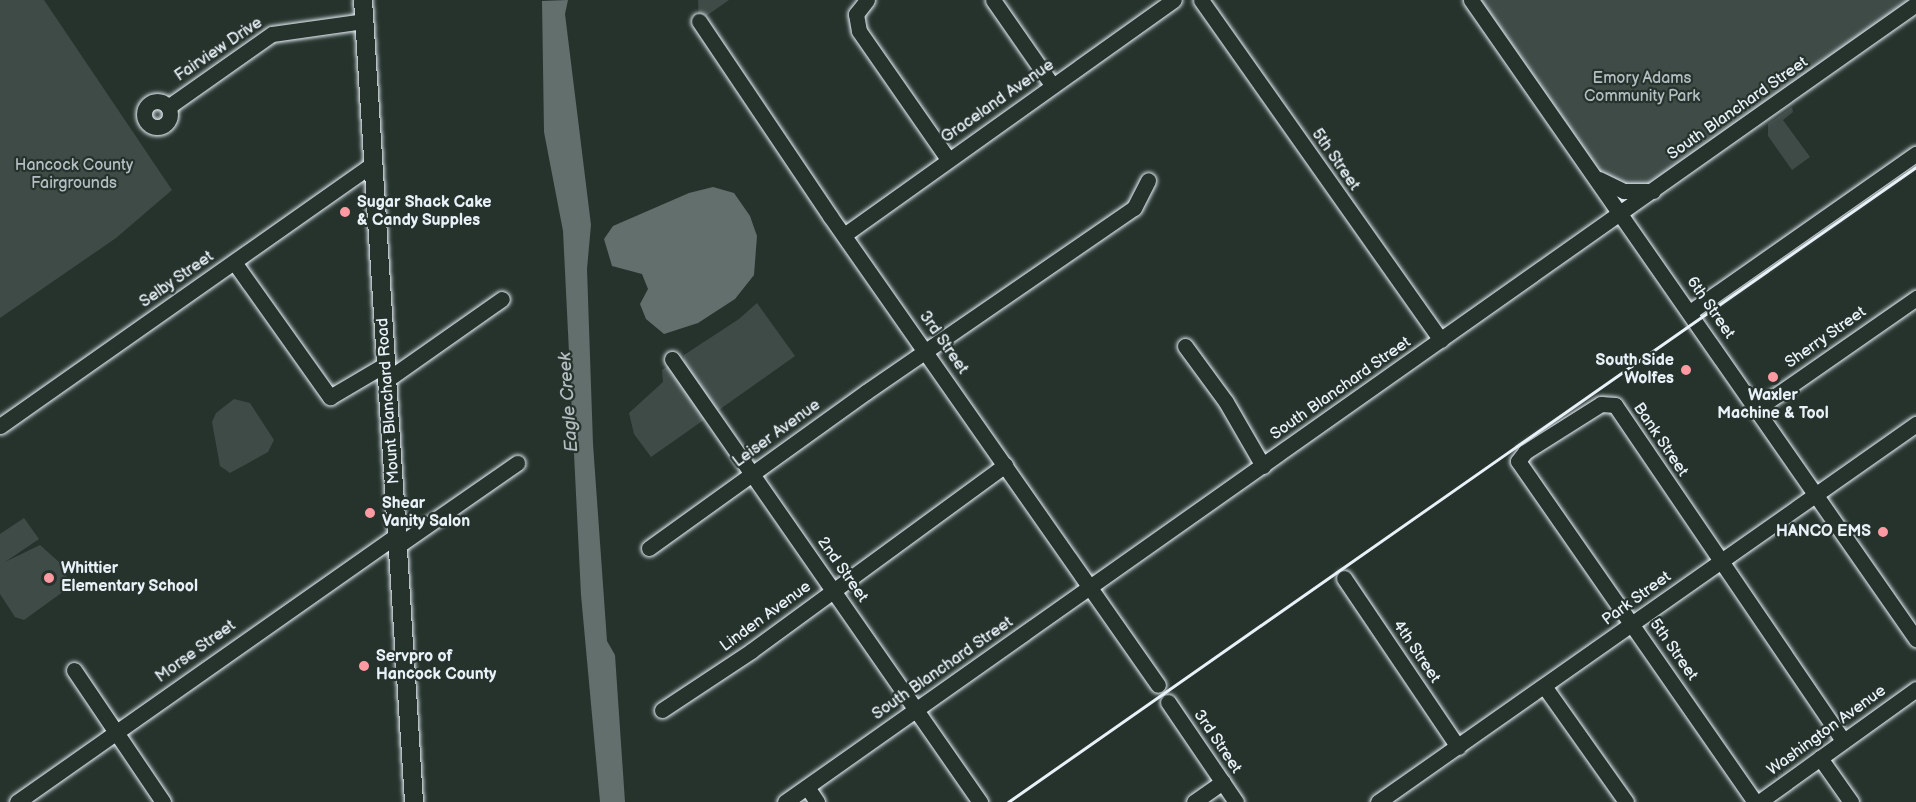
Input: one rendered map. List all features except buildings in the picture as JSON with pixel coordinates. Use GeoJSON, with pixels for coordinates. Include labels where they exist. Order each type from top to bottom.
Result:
{"type":"FeatureCollection","features":[{"type":"Feature","properties":{"kind":"main road","name":"Mount Blanchard Road"},"geometry":{"type":"LineString","coordinates":[[363,0],[414,802]]}},
{"type":"Feature","properties":{"kind":"street"},"geometry":{"type":"LineString","coordinates":[[993,0],[1052,85]]}},
{"type":"Feature","properties":{"kind":"street","name":"Graceland Avenue"},"geometry":{"type":"LineString","coordinates":[[844,235],[1174,0]]}},
{"type":"Feature","properties":{"kind":"street","name":"5th Street"},"geometry":{"type":"LineString","coordinates":[[1201,0],[1441,340]]}},
{"type":"Feature","properties":{"kind":"street","name":"6th Street"},"geometry":{"type":"LineString","coordinates":[[1471,0],[1758,408],[1916,639]]}},
{"type":"Feature","properties":{"kind":"street","name":"South Blanchard Street"},"geometry":{"type":"LineString","coordinates":[[785,802],[1916,4]]}},
{"type":"Feature","properties":{"kind":"street"},"geometry":{"type":"LineString","coordinates":[[863,5],[856,25],[948,159]]}},
{"type":"Feature","properties":{"kind":"street","name":"Fairview Drive"},"geometry":{"type":"LineString","coordinates":[[168,107],[272,34],[307,26],[365,21]]}},
{"type":"Feature","properties":{"kind":"street","name":"3rd Street"},"geometry":{"type":"LineString","coordinates":[[699,21],[844,235],[1158,685]]}},
{"type":"Feature","properties":{"kind":"street"},"geometry":{"type":"LineString","coordinates":[[1690,312],[1916,154]]}},
{"type":"Feature","properties":{"kind":"street","name":"Selby Street"},"geometry":{"type":"LineString","coordinates":[[0,426],[374,164]]}},
{"type":"Feature","properties":{"kind":"street"},"geometry":{"type":"LineString","coordinates":[[1596,178],[1624,191],[1653,191]]}},
{"type":"Feature","properties":{"kind":"street","name":"Leiser Avenue"},"geometry":{"type":"LineString","coordinates":[[649,548],[926,351],[1134,208],[1148,180]]}},
{"type":"Feature","properties":{"kind":"street"},"geometry":{"type":"LineString","coordinates":[[234,262],[330,397],[387,371],[502,298]]}},
{"type":"Feature","properties":{"kind":"street","name":"Sherry Street"},"geometry":{"type":"LineString","coordinates":[[1758,408],[1916,298]]}},
{"type":"Feature","properties":{"kind":"street"},"geometry":{"type":"LineString","coordinates":[[1185,346],[1226,402],[1263,466]]}},
{"type":"Feature","properties":{"kind":"street","name":"2nd Street"},"geometry":{"type":"LineString","coordinates":[[672,359],[980,802]]}},
{"type":"Feature","properties":{"kind":"street","name":"Bank Street"},"geometry":{"type":"LineString","coordinates":[[1518,461],[1526,452],[1601,404],[1616,405],[1719,562]]}},
{"type":"Feature","properties":{"kind":"street","name":"Park Street"},"geometry":{"type":"LineString","coordinates":[[1378,802],[1916,424]]}},
{"type":"Feature","properties":{"kind":"street","name":"5th Street"},"geometry":{"type":"LineString","coordinates":[[1518,461],[1757,802]]}},
{"type":"Feature","properties":{"kind":"street"},"geometry":{"type":"LineString","coordinates":[[398,539],[517,463]]}},
{"type":"Feature","properties":{"kind":"street","name":"Linden Avenue"},"geometry":{"type":"LineString","coordinates":[[662,710],[751,651],[1005,465]]}},
{"type":"Feature","properties":{"kind":"street","name":"Morse Street"},"geometry":{"type":"LineString","coordinates":[[17,802],[398,539]]}},
{"type":"Feature","properties":{"kind":"street"},"geometry":{"type":"LineString","coordinates":[[1719,562],[1843,741]]}},
{"type":"Feature","properties":{"kind":"street","name":"4th Street"},"geometry":{"type":"LineString","coordinates":[[1344,578],[1458,747]]}},
{"type":"Feature","properties":{"kind":"street"},"geometry":{"type":"LineString","coordinates":[[74,670],[163,802]]}},
{"type":"Feature","properties":{"kind":"street"},"geometry":{"type":"LineString","coordinates":[[1544,686],[1626,802]]}},
{"type":"Feature","properties":{"kind":"street","name":"Washington Avenue"},"geometry":{"type":"LineString","coordinates":[[1757,802],[1916,688]]}},
{"type":"Feature","properties":{"kind":"street","name":"3rd Street"},"geometry":{"type":"LineString","coordinates":[[1168,702],[1236,802]]}},
{"type":"Feature","properties":{"kind":"street"},"geometry":{"type":"LineString","coordinates":[[1820,758],[1851,802]]}},
{"type":"Feature","properties":{"kind":"street"},"geometry":{"type":"LineString","coordinates":[[1194,802],[1222,782]]}},
{"type":"Feature","properties":{"kind":"street"},"geometry":{"type":"LineString","coordinates":[[807,787],[817,802]]}},
{"type":"Feature","properties":{"kind":"green space","name":"Hancock County Fairgrounds"},"geometry":{"type":"Polygon","coordinates":[[[0,0],[44,0],[172,190],[116,238],[0,318],[0,0]]]}},
{"type":"Feature","properties":{"kind":"green space"},"geometry":{"type":"Polygon","coordinates":[[[698,0],[729,0],[699,21],[698,0]]]}},
{"type":"Feature","properties":{"kind":"green space","name":"Emory Adams Community Park"},"geometry":{"type":"Polygon","coordinates":[[[1471,0],[1916,0],[1622,213],[1471,0]]]}},
{"type":"Feature","properties":{"kind":"green space"},"geometry":{"type":"Polygon","coordinates":[[[1792,107],[1793,112],[1783,120],[1810,157],[1792,170],[1768,136],[1768,124],[1792,107]]]}},
{"type":"Feature","properties":{"kind":"green space"},"geometry":{"type":"Polygon","coordinates":[[[757,303],[795,356],[716,412],[684,367],[684,355],[739,319],[757,303]]]}},
{"type":"Feature","properties":{"kind":"green space"},"geometry":{"type":"Polygon","coordinates":[[[671,364],[708,417],[651,457],[634,434],[629,413],[663,382],[662,370],[671,364]]]}},
{"type":"Feature","properties":{"kind":"green space"},"geometry":{"type":"Polygon","coordinates":[[[234,399],[250,403],[274,440],[268,452],[230,473],[220,466],[212,422],[216,413],[234,399]]]}},
{"type":"Feature","properties":{"kind":"green space"},"geometry":{"type":"Polygon","coordinates":[[[24,518],[39,539],[5,562],[40,545],[59,562],[71,586],[24,620],[15,617],[0,594],[0,534],[24,518]]]}},
{"type":"Feature","properties":{"kind":"shaded area"},"geometry":{"type":"Polygon","coordinates":[[[568,0],[565,14],[591,225],[587,269],[593,444],[607,641],[615,655],[625,802],[600,802],[581,595],[563,231],[544,132],[542,1],[568,0]]]}},
{"type":"Feature","properties":{"kind":"shaded area"},"geometry":{"type":"Polygon","coordinates":[[[713,187],[734,193],[750,216],[757,236],[754,275],[735,299],[698,323],[664,334],[646,319],[640,304],[648,289],[642,274],[612,266],[604,239],[613,226],[689,193],[713,187]]]}},
{"type":"Feature","properties":{"kind":"railway"},"geometry":{"type":"LineString","coordinates":[[1008,802],[1916,167]]}},
{"type":"Feature","properties":{"kind":"place","name":"Sugar Shack Cake & Candy Supples"},"geometry":{"type":"Point","coordinates":[345,212]}},
{"type":"Feature","properties":{"kind":"place","name":"South Side Wolfes"},"geometry":{"type":"Point","coordinates":[1686,370]}},
{"type":"Feature","properties":{"kind":"place","name":"Waxler Machine & Tool"},"geometry":{"type":"Point","coordinates":[1773,377]}},
{"type":"Feature","properties":{"kind":"place","name":"Shear Vanity Salon"},"geometry":{"type":"Point","coordinates":[370,513]}},
{"type":"Feature","properties":{"kind":"place","name":"HANCO EMS"},"geometry":{"type":"Point","coordinates":[1883,532]}},
{"type":"Feature","properties":{"kind":"place","name":"Whittier Elementary School"},"geometry":{"type":"Point","coordinates":[49,578]}},
{"type":"Feature","properties":{"kind":"place","name":"Servpro of Hancock County"},"geometry":{"type":"Point","coordinates":[364,666]}},
{"type":"Feature","properties":{"kind":"water label","name":"Eagle Creek"},"geometry":{"type":"Point","coordinates":[569,402]}}]}
